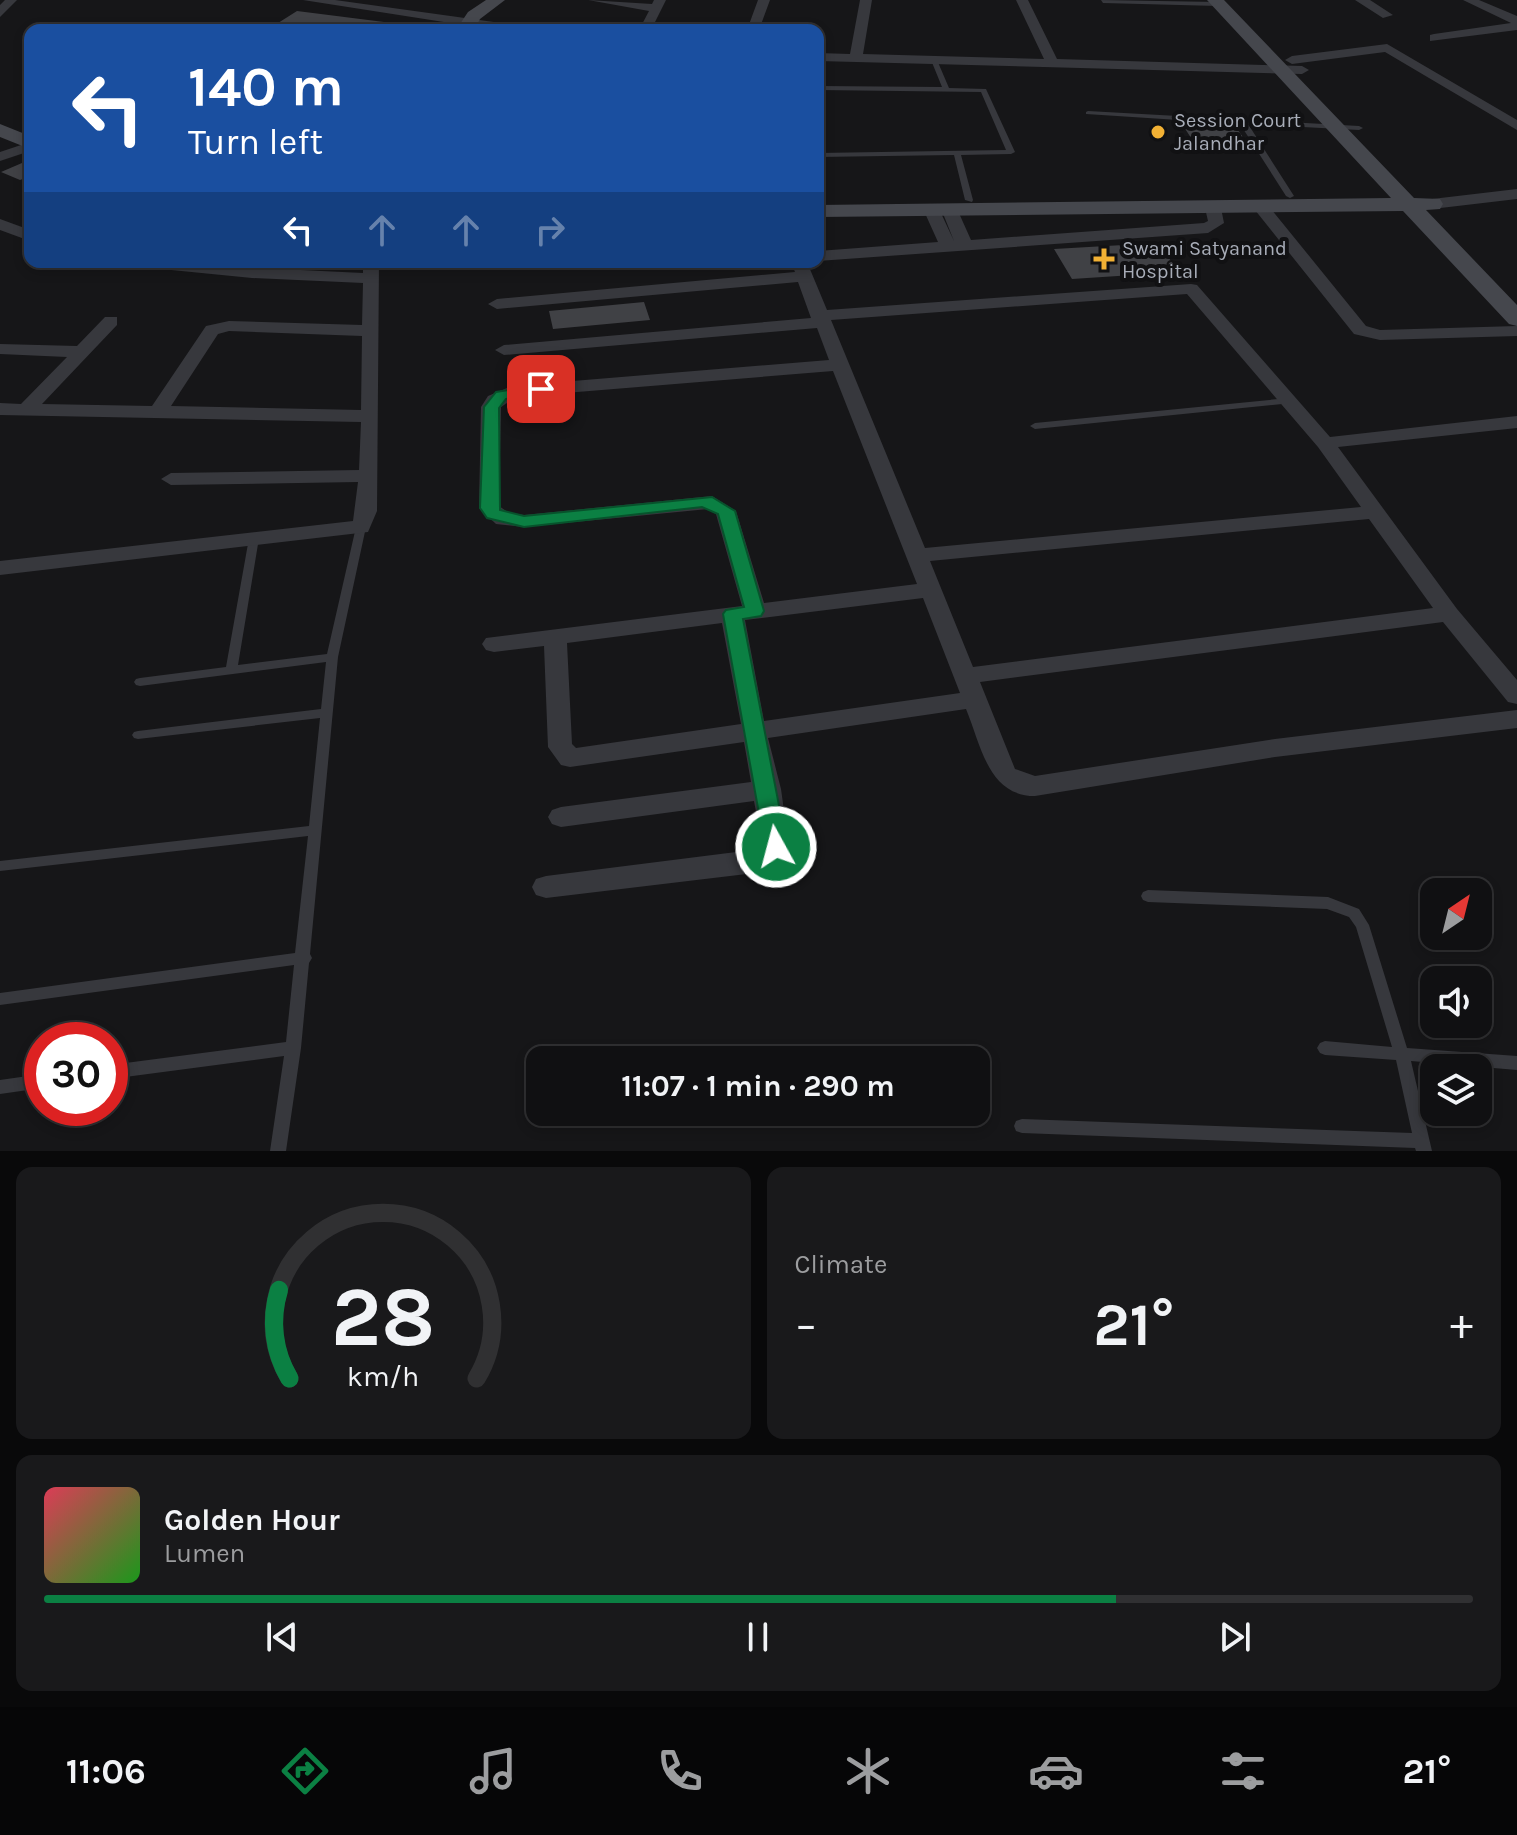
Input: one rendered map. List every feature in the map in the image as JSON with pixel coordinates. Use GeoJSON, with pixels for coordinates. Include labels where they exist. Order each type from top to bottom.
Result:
{"type":"FeatureCollection","features":[{"type":"Feature","properties":{"kind":"street"},"geometry":{"type":"LineString","coordinates":[[0,13],[11,0]]}},
{"type":"Feature","properties":{"kind":"street"},"geometry":{"type":"LineString","coordinates":[[309,0],[455,24]]}},
{"type":"Feature","properties":{"kind":"street"},"geometry":{"type":"LineString","coordinates":[[469,24],[497,0]]}},
{"type":"Feature","properties":{"kind":"street"},"geometry":{"type":"LineString","coordinates":[[594,0],[658,4],[648,24]]}},
{"type":"Feature","properties":{"kind":"street"},"geometry":{"type":"LineString","coordinates":[[755,24],[764,0]]}},
{"type":"Feature","properties":{"kind":"street"},"geometry":{"type":"LineString","coordinates":[[856,58],[866,0]]}},
{"type":"Feature","properties":{"kind":"street"},"geometry":{"type":"LineString","coordinates":[[1022,0],[1053,64]]}},
{"type":"Feature","properties":{"kind":"street"},"geometry":{"type":"LineString","coordinates":[[1361,0],[1387,15]]}},
{"type":"Feature","properties":{"kind":"street"},"geometry":{"type":"LineString","coordinates":[[1469,0],[1517,23]]}},
{"type":"Feature","properties":{"kind":"street"},"geometry":{"type":"LineString","coordinates":[[1222,1],[1359,128],[1517,319]]}},
{"type":"Feature","properties":{"kind":"street"},"geometry":{"type":"LineString","coordinates":[[1434,38],[1517,23]]}},
{"type":"Feature","properties":{"kind":"street"},"geometry":{"type":"LineString","coordinates":[[824,57],[1292,67],[1387,48],[1517,126]]}},
{"type":"Feature","properties":{"kind":"street"},"geometry":{"type":"LineString","coordinates":[[1292,67],[1336,127],[1517,291]]}},
{"type":"Feature","properties":{"kind":"street"},"geometry":{"type":"LineString","coordinates":[[0,119],[24,129]]}},
{"type":"Feature","properties":{"kind":"street"},"geometry":{"type":"LineString","coordinates":[[0,130],[24,141]]}},
{"type":"Feature","properties":{"kind":"street"},"geometry":{"type":"LineString","coordinates":[[0,157],[24,147]]}},
{"type":"Feature","properties":{"kind":"street"},"geometry":{"type":"LineString","coordinates":[[1128,203],[1213,208],[1261,207],[1517,194]]}},
{"type":"Feature","properties":{"kind":"street"},"geometry":{"type":"LineString","coordinates":[[824,211],[1290,196],[1416,199]]}},
{"type":"Feature","properties":{"kind":"street"},"geometry":{"type":"LineString","coordinates":[[824,200],[950,207]]}},
{"type":"Feature","properties":{"kind":"street"},"geometry":{"type":"LineString","coordinates":[[950,207],[957,246]]}},
{"type":"Feature","properties":{"kind":"street"},"geometry":{"type":"LineString","coordinates":[[1261,207],[1360,330],[1380,335],[1517,331]]}},
{"type":"Feature","properties":{"kind":"street"},"geometry":{"type":"LineString","coordinates":[[824,256],[1208,228],[1216,223],[1213,208]]}},
{"type":"Feature","properties":{"kind":"street"},"geometry":{"type":"LineString","coordinates":[[0,224],[24,234]]}},
{"type":"Feature","properties":{"kind":"street"},"geometry":{"type":"LineString","coordinates":[[0,568],[361,527],[367,511],[371,416],[370,270],[252,273],[202,268]]}},
{"type":"Feature","properties":{"kind":"street"},"geometry":{"type":"LineString","coordinates":[[497,304],[801,269],[1005,775],[1023,786],[1275,748],[1517,719]]}},
{"type":"Feature","properties":{"kind":"street"},"geometry":{"type":"LineString","coordinates":[[504,350],[1183,288],[1196,293],[1325,443],[1449,614],[1517,696]]}},
{"type":"Feature","properties":{"kind":"street"},"geometry":{"type":"LineString","coordinates":[[27,409],[111,321]]}},
{"type":"Feature","properties":{"kind":"street"},"geometry":{"type":"LineString","coordinates":[[158,411],[212,330],[229,326],[369,331]]}},
{"type":"Feature","properties":{"kind":"street"},"geometry":{"type":"LineString","coordinates":[[0,349],[81,352]]}},
{"type":"Feature","properties":{"kind":"street"},"geometry":{"type":"LineString","coordinates":[[546,887],[755,862],[769,856],[776,847],[777,837],[757,733],[744,613],[726,511],[712,502],[524,521],[494,514],[489,508],[491,407],[495,400],[512,392],[838,365]]}},
{"type":"Feature","properties":{"kind":"street"},"geometry":{"type":"LineString","coordinates":[[0,409],[371,416]]}},
{"type":"Feature","properties":{"kind":"street"},"geometry":{"type":"LineString","coordinates":[[1325,443],[1517,422]]}},
{"type":"Feature","properties":{"kind":"street"},"geometry":{"type":"LineString","coordinates":[[171,479],[368,476]]}},
{"type":"Feature","properties":{"kind":"street"},"geometry":{"type":"LineString","coordinates":[[916,556],[1373,512]]}},
{"type":"Feature","properties":{"kind":"street"},"geometry":{"type":"LineString","coordinates":[[494,644],[930,590]]}},
{"type":"Feature","properties":{"kind":"street"},"geometry":{"type":"LineString","coordinates":[[966,676],[1449,614]]}},
{"type":"Feature","properties":{"kind":"street"},"geometry":{"type":"LineString","coordinates":[[555,636],[560,747],[570,758],[976,699]]}},
{"type":"Feature","properties":{"kind":"street"},"geometry":{"type":"LineString","coordinates":[[561,817],[768,789]]}},
{"type":"Feature","properties":{"kind":"lane"},"geometry":{"type":"LineString","coordinates":[[1103,1],[1222,1]]}},
{"type":"Feature","properties":{"kind":"lane"},"geometry":{"type":"LineString","coordinates":[[934,60],[946,89]]}},
{"type":"Feature","properties":{"kind":"lane"},"geometry":{"type":"LineString","coordinates":[[824,88],[984,90],[1011,152],[824,155]]}},
{"type":"Feature","properties":{"kind":"lane"},"geometry":{"type":"LineString","coordinates":[[1088,113],[1359,128]]}},
{"type":"Feature","properties":{"kind":"lane"},"geometry":{"type":"LineString","coordinates":[[1243,122],[1290,196]]}},
{"type":"Feature","properties":{"kind":"lane"},"geometry":{"type":"LineString","coordinates":[[950,207],[957,154]]}},
{"type":"Feature","properties":{"kind":"lane"},"geometry":{"type":"LineString","coordinates":[[1035,426],[1289,401]]}},
{"type":"Feature","properties":{"kind":"lane"},"geometry":{"type":"LineString","coordinates":[[278,1151],[305,958],[332,657],[361,527]]}},
{"type":"Feature","properties":{"kind":"lane"},"geometry":{"type":"LineString","coordinates":[[231,670],[254,538]]}},
{"type":"Feature","properties":{"kind":"lane"},"geometry":{"type":"LineString","coordinates":[[140,682],[332,657]]}},
{"type":"Feature","properties":{"kind":"lane"},"geometry":{"type":"LineString","coordinates":[[138,735],[326,713]]}},
{"type":"Feature","properties":{"kind":"lane"},"geometry":{"type":"LineString","coordinates":[[0,866],[316,830]]}},
{"type":"Feature","properties":{"kind":"lane"},"geometry":{"type":"LineString","coordinates":[[1022,1126],[1423,1146],[1402,1055],[1362,925],[1354,913],[1328,903],[1148,896]]}},
{"type":"Feature","properties":{"kind":"lane"},"geometry":{"type":"LineString","coordinates":[[0,999],[305,958]]}},
{"type":"Feature","properties":{"kind":"lane"},"geometry":{"type":"LineString","coordinates":[[128,1070],[293,1048]]}},
{"type":"Feature","properties":{"kind":"lane"},"geometry":{"type":"LineString","coordinates":[[1325,1048],[1517,1063]]}},
{"type":"Feature","properties":{"kind":"lane"},"geometry":{"type":"LineString","coordinates":[[0,1087],[24,1084]]}},
{"type":"Feature","properties":{"kind":"building"},"geometry":{"type":"Polygon","coordinates":[[[297,11],[384,22],[381,24],[276,24],[297,11]]]}},
{"type":"Feature","properties":{"kind":"building"},"geometry":{"type":"Polygon","coordinates":[[[1233,123],[1247,143],[1195,144],[1182,124],[1233,123]]]}},
{"type":"Feature","properties":{"kind":"building"},"geometry":{"type":"Polygon","coordinates":[[[24,164],[24,178],[20,180],[1,172],[24,164]]]}},
{"type":"Feature","properties":{"kind":"building"},"geometry":{"type":"Polygon","coordinates":[[[1158,243],[1179,272],[1072,279],[1054,249],[1158,243]]]}},
{"type":"Feature","properties":{"kind":"building"},"geometry":{"type":"Polygon","coordinates":[[[644,302],[650,320],[553,329],[549,311],[644,302]]]}},
{"type":"Feature","properties":{"kind":"place","name":"Session Court Jalandhar"},"geometry":{"type":"Point","coordinates":[1158,132]}},
{"type":"Feature","properties":{"kind":"place","name":"Swami Satyanand Hospital"},"geometry":{"type":"Point","coordinates":[1104,259]}},
{"type":"Feature","properties":{"kind":"route"},"geometry":{"type":"LineString","coordinates":[[541,389],[501,395],[491,407],[489,508],[494,514],[503,519],[524,521],[702,502],[712,502],[726,511],[755,611],[732,614],[768,789],[776,847]]}}]}
